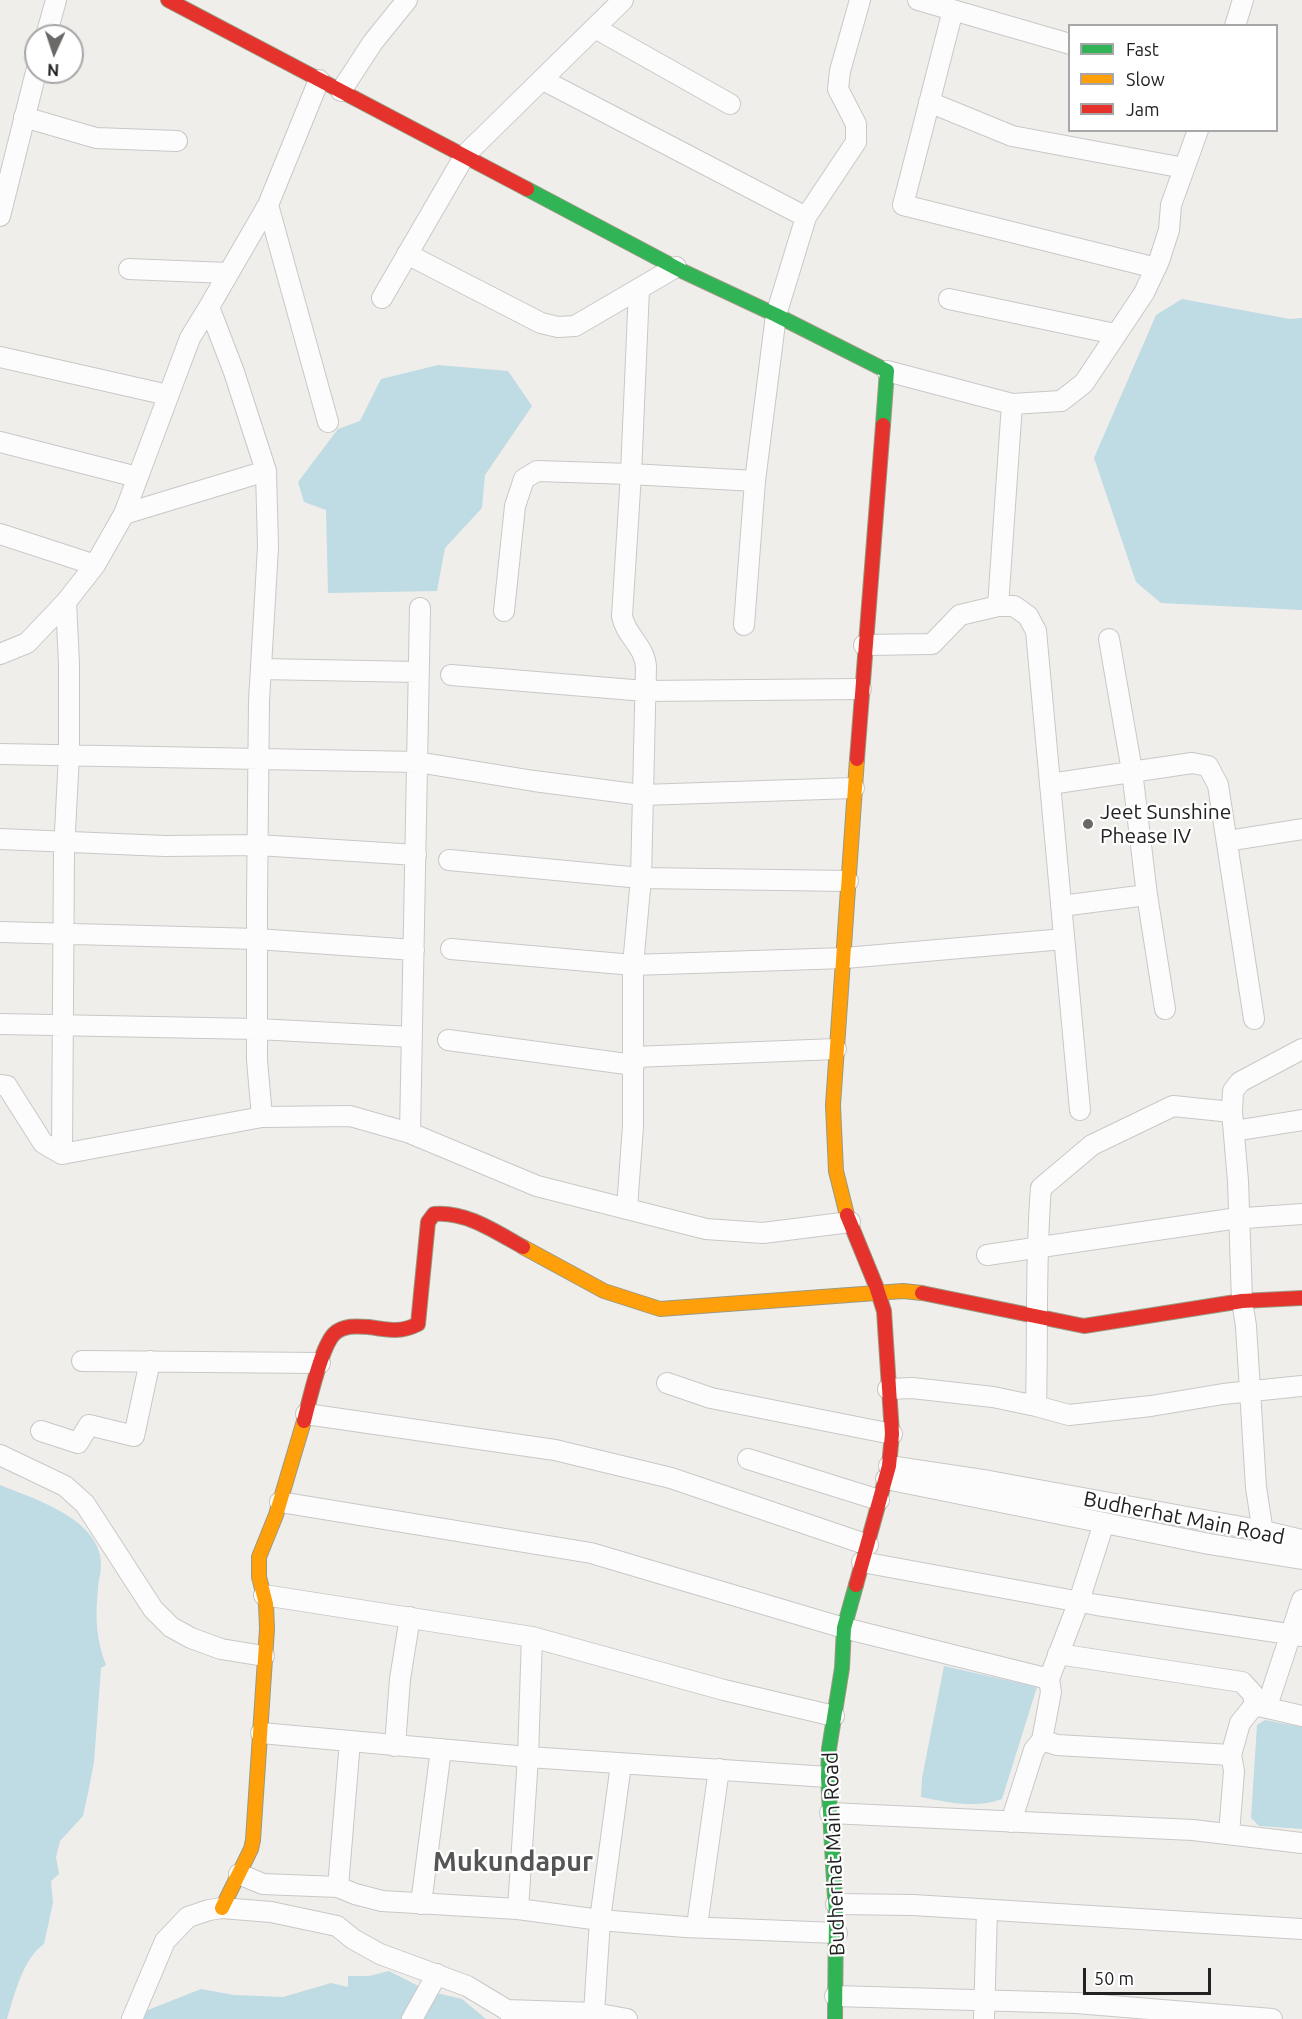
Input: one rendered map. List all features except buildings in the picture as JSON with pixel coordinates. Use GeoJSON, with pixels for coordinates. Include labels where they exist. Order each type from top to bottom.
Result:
{"type":"FeatureCollection","features":[{"type":"Feature","properties":{"kind":"street"},"geometry":{"type":"LineString","coordinates":[[49,24],[56,0]]}},
{"type":"Feature","properties":{"kind":"street"},"geometry":{"type":"LineString","coordinates":[[168,0],[676,267],[887,371],[1012,404],[1061,401],[1084,383],[1143,293],[1156,268],[1169,230],[1171,205],[1197,132]]}},
{"type":"Feature","properties":{"kind":"street"},"geometry":{"type":"LineString","coordinates":[[341,91],[373,42],[407,0]]}},
{"type":"Feature","properties":{"kind":"street"},"geometry":{"type":"LineString","coordinates":[[382,298],[465,155],[622,0]]}},
{"type":"Feature","properties":{"kind":"street"},"geometry":{"type":"LineString","coordinates":[[744,625],[755,481],[776,315],[806,217],[856,142],[856,124],[838,89],[840,71],[860,0]]}},
{"type":"Feature","properties":{"kind":"street"},"geometry":{"type":"LineString","coordinates":[[918,0],[1068,43]]}},
{"type":"Feature","properties":{"kind":"street"},"geometry":{"type":"LineString","coordinates":[[1236,24],[1243,0]]}},
{"type":"Feature","properties":{"kind":"street"},"geometry":{"type":"LineString","coordinates":[[952,10],[903,205],[1156,268]]}},
{"type":"Feature","properties":{"kind":"street"},"geometry":{"type":"LineString","coordinates":[[595,28],[730,104]]}},
{"type":"Feature","properties":{"kind":"street"},"geometry":{"type":"LineString","coordinates":[[0,654],[27,643],[66,602],[95,565],[124,514],[190,338],[268,205],[319,80]]}},
{"type":"Feature","properties":{"kind":"street"},"geometry":{"type":"LineString","coordinates":[[543,80],[806,217]]}},
{"type":"Feature","properties":{"kind":"street"},"geometry":{"type":"LineString","coordinates":[[1,206],[33,84]]}},
{"type":"Feature","properties":{"kind":"street"},"geometry":{"type":"LineString","coordinates":[[929,102],[1012,136],[1184,168]]}},
{"type":"Feature","properties":{"kind":"street"},"geometry":{"type":"LineString","coordinates":[[24,117],[96,138],[177,141]]}},
{"type":"Feature","properties":{"kind":"street"},"geometry":{"type":"LineString","coordinates":[[268,205],[328,422]]}},
{"type":"Feature","properties":{"kind":"street"},"geometry":{"type":"LineString","coordinates":[[407,254],[528,318],[558,327],[575,327],[676,267]]}},
{"type":"Feature","properties":{"kind":"street"},"geometry":{"type":"LineString","coordinates":[[129,269],[227,273]]}},
{"type":"Feature","properties":{"kind":"street"},"geometry":{"type":"LineString","coordinates":[[627,1208],[633,1126],[633,965],[641,879],[646,659],[624,625],[622,616],[632,474],[639,289]]}},
{"type":"Feature","properties":{"kind":"street"},"geometry":{"type":"LineString","coordinates":[[949,299],[1115,334]]}},
{"type":"Feature","properties":{"kind":"street"},"geometry":{"type":"LineString","coordinates":[[209,307],[234,372],[266,471],[268,547],[261,669],[257,939],[257,1029],[262,1117]]}},
{"type":"Feature","properties":{"kind":"street"},"geometry":{"type":"LineString","coordinates":[[0,357],[168,395]]}},
{"type":"Feature","properties":{"kind":"street","name":"Budherhat Main Road"},"geometry":{"type":"LineString","coordinates":[[836,2019],[837,1933],[828,1777],[829,1749],[842,1668],[844,1628],[887,1472],[892,1434],[884,1311],[880,1294],[838,1186],[834,1156],[836,1049],[845,958],[864,645],[887,371]]}},
{"type":"Feature","properties":{"kind":"street"},"geometry":{"type":"LineString","coordinates":[[998,606],[1012,404]]}},
{"type":"Feature","properties":{"kind":"street"},"geometry":{"type":"LineString","coordinates":[[0,442],[137,477]]}},
{"type":"Feature","properties":{"kind":"street"},"geometry":{"type":"LineString","coordinates":[[124,514],[266,471]]}},
{"type":"Feature","properties":{"kind":"street"},"geometry":{"type":"LineString","coordinates":[[504,610],[515,506],[524,479],[537,471],[755,481]]}},
{"type":"Feature","properties":{"kind":"street"},"geometry":{"type":"LineString","coordinates":[[0,534],[95,565]]}},
{"type":"Feature","properties":{"kind":"street"},"geometry":{"type":"LineString","coordinates":[[62,1154],[63,935],[69,755],[66,602]]}},
{"type":"Feature","properties":{"kind":"street"},"geometry":{"type":"LineString","coordinates":[[864,645],[932,644],[960,615],[998,606],[1014,606],[1028,616],[1036,631],[1080,1110]]}},
{"type":"Feature","properties":{"kind":"street"},"geometry":{"type":"LineString","coordinates":[[410,1133],[420,608]]}},
{"type":"Feature","properties":{"kind":"street"},"geometry":{"type":"LineString","coordinates":[[1109,639],[1132,771],[1147,895],[1165,1010]]}},
{"type":"Feature","properties":{"kind":"street"},"geometry":{"type":"LineString","coordinates":[[261,669],[419,672]]}},
{"type":"Feature","properties":{"kind":"street"},"geometry":{"type":"LineString","coordinates":[[451,675],[645,691],[861,689]]}},
{"type":"Feature","properties":{"kind":"street"},"geometry":{"type":"LineString","coordinates":[[0,754],[417,762],[534,781],[642,795],[854,788]]}},
{"type":"Feature","properties":{"kind":"street"},"geometry":{"type":"LineString","coordinates":[[1050,784],[1192,763],[1208,766],[1218,785],[1254,1019]]}},
{"type":"Feature","properties":{"kind":"street"},"geometry":{"type":"LineString","coordinates":[[1227,841],[1302,829]]}},
{"type":"Feature","properties":{"kind":"street"},"geometry":{"type":"LineString","coordinates":[[0,840],[165,846],[258,845],[416,855]]}},
{"type":"Feature","properties":{"kind":"street"},"geometry":{"type":"LineString","coordinates":[[449,860],[641,879],[849,880]]}},
{"type":"Feature","properties":{"kind":"street"},"geometry":{"type":"LineString","coordinates":[[1061,906],[1147,895]]}},
{"type":"Feature","properties":{"kind":"street"},"geometry":{"type":"LineString","coordinates":[[0,932],[257,939],[414,950]]}},
{"type":"Feature","properties":{"kind":"street"},"geometry":{"type":"LineString","coordinates":[[451,949],[633,965],[845,958],[1065,939]]}},
{"type":"Feature","properties":{"kind":"street"},"geometry":{"type":"LineString","coordinates":[[0,1024],[257,1029],[412,1037]]}},
{"type":"Feature","properties":{"kind":"street"},"geometry":{"type":"LineString","coordinates":[[448,1040],[634,1061],[836,1049]]}},
{"type":"Feature","properties":{"kind":"street"},"geometry":{"type":"LineString","coordinates":[[1266,1553],[1256,1487],[1251,1391],[1242,1301],[1233,1091],[1235,1085],[1302,1049]]}},
{"type":"Feature","properties":{"kind":"street"},"geometry":{"type":"LineString","coordinates":[[0,1085],[7,1086],[42,1143],[62,1154],[262,1117],[350,1116],[410,1133],[537,1186],[706,1229],[763,1233],[854,1231]]}},
{"type":"Feature","properties":{"kind":"street"},"geometry":{"type":"LineString","coordinates":[[1036,1406],[1038,1317],[1036,1247],[1041,1188],[1092,1145],[1173,1106],[1233,1121],[1302,1120]]}},
{"type":"Feature","properties":{"kind":"street"},"geometry":{"type":"LineString","coordinates":[[222,1908],[251,1849],[253,1840],[267,1629],[264,1595],[259,1577],[259,1557],[280,1502],[326,1345],[334,1334],[345,1328],[358,1327],[398,1332],[410,1330],[418,1324],[428,1222],[434,1214],[461,1217],[483,1225],[604,1291],[660,1309],[880,1294],[900,1290],[921,1291],[963,1303],[1084,1326],[1242,1301],[1302,1298]]}},
{"type":"Feature","properties":{"kind":"street"},"geometry":{"type":"LineString","coordinates":[[987,1255],[1240,1218],[1302,1214]]}},
{"type":"Feature","properties":{"kind":"street"},"geometry":{"type":"LineString","coordinates":[[82,1361],[320,1363]]}},
{"type":"Feature","properties":{"kind":"street"},"geometry":{"type":"LineString","coordinates":[[41,1431],[78,1443],[89,1425],[134,1436],[150,1362]]}},
{"type":"Feature","properties":{"kind":"street"},"geometry":{"type":"LineString","coordinates":[[667,1383],[711,1398],[892,1434]]}},
{"type":"Feature","properties":{"kind":"street"},"geometry":{"type":"LineString","coordinates":[[888,1389],[912,1388],[993,1396],[1069,1415],[1302,1386]]}},
{"type":"Feature","properties":{"kind":"street"},"geometry":{"type":"LineString","coordinates":[[306,1414],[555,1450],[670,1478],[865,1553],[1079,1601],[1296,1635]]}},
{"type":"Feature","properties":{"kind":"street"},"geometry":{"type":"LineString","coordinates":[[0,1455],[65,1486],[85,1504],[153,1609],[171,1627],[191,1638],[221,1649],[264,1656]]}},
{"type":"Feature","properties":{"kind":"street"},"geometry":{"type":"LineString","coordinates":[[748,1459],[879,1500]]}},
{"type":"Feature","properties":{"kind":"street","name":"Budherhat Main Road"},"geometry":{"type":"LineString","coordinates":[[887,1472],[989,1481],[1264,1531],[1302,1540]]}},
{"type":"Feature","properties":{"kind":"street","name":"Budherhat Main Road"},"geometry":{"type":"LineString","coordinates":[[887,1472],[1104,1523],[1209,1544],[1302,1559]]}},
{"type":"Feature","properties":{"kind":"street"},"geometry":{"type":"LineString","coordinates":[[280,1502],[591,1553],[844,1628],[1049,1679]]}},
{"type":"Feature","properties":{"kind":"street"},"geometry":{"type":"LineString","coordinates":[[1011,1822],[1034,1750],[1042,1740],[1051,1692],[1049,1679],[1079,1601],[1104,1523]]}},
{"type":"Feature","properties":{"kind":"street"},"geometry":{"type":"LineString","coordinates":[[264,1595],[532,1637],[724,1690],[834,1716]]}},
{"type":"Feature","properties":{"kind":"street"},"geometry":{"type":"LineString","coordinates":[[1261,1707],[1296,1635],[1302,1600]]}},
{"type":"Feature","properties":{"kind":"street"},"geometry":{"type":"LineString","coordinates":[[395,1746],[400,1679],[410,1617]]}},
{"type":"Feature","properties":{"kind":"street"},"geometry":{"type":"LineString","coordinates":[[518,1909],[528,1757],[532,1637]]}},
{"type":"Feature","properties":{"kind":"street"},"geometry":{"type":"LineString","coordinates":[[1058,1654],[1242,1682],[1261,1707]]}},
{"type":"Feature","properties":{"kind":"street"},"geometry":{"type":"LineString","coordinates":[[1230,1834],[1234,1771],[1231,1755],[1240,1723],[1252,1708],[1261,1707],[1302,1716]]}},
{"type":"Feature","properties":{"kind":"street"},"geometry":{"type":"LineString","coordinates":[[261,1733],[528,1757],[828,1777]]}},
{"type":"Feature","properties":{"kind":"street"},"geometry":{"type":"LineString","coordinates":[[1042,1740],[1057,1744],[1231,1755]]}},
{"type":"Feature","properties":{"kind":"street"},"geometry":{"type":"LineString","coordinates":[[338,1887],[350,1741]]}},
{"type":"Feature","properties":{"kind":"street"},"geometry":{"type":"LineString","coordinates":[[421,1904],[441,1749]]}},
{"type":"Feature","properties":{"kind":"street"},"geometry":{"type":"LineString","coordinates":[[594,2013],[600,1920],[621,1764]]}},
{"type":"Feature","properties":{"kind":"street"},"geometry":{"type":"LineString","coordinates":[[697,1926],[719,1769]]}},
{"type":"Feature","properties":{"kind":"street"},"geometry":{"type":"LineString","coordinates":[[830,1813],[1193,1830],[1302,1843]]}},
{"type":"Feature","properties":{"kind":"street"},"geometry":{"type":"LineString","coordinates":[[239,1874],[263,1884],[338,1887],[382,1901],[518,1909],[600,1920],[685,1927],[837,1933]]}},
{"type":"Feature","properties":{"kind":"street"},"geometry":{"type":"LineString","coordinates":[[836,1904],[913,1905],[1302,1929]]}},
{"type":"Feature","properties":{"kind":"street"},"geometry":{"type":"LineString","coordinates":[[132,2019],[165,1941],[189,1917],[222,1908],[271,1912],[337,1926],[353,1939],[380,1954],[466,1986],[511,2014],[594,2013],[627,2019]]}},
{"type":"Feature","properties":{"kind":"street"},"geometry":{"type":"LineString","coordinates":[[984,2010],[987,1910]]}},
{"type":"Feature","properties":{"kind":"street"},"geometry":{"type":"LineString","coordinates":[[412,2019],[437,1974]]}},
{"type":"Feature","properties":{"kind":"street"},"geometry":{"type":"LineString","coordinates":[[836,1996],[984,2010],[1076,2003],[1272,2019]]}},
{"type":"Feature","properties":{"kind":"water"},"geometry":{"type":"Polygon","coordinates":[[[1182,299],[1290,319],[1302,318],[1302,610],[1161,603],[1136,582],[1094,458],[1156,315],[1182,299]]]}},
{"type":"Feature","properties":{"kind":"water"},"geometry":{"type":"Polygon","coordinates":[[[438,365],[508,371],[532,406],[485,475],[482,508],[445,548],[437,591],[328,593],[326,510],[304,502],[298,482],[338,429],[360,421],[381,379],[438,365]]]}},
{"type":"Feature","properties":{"kind":"water"},"geometry":{"type":"Polygon","coordinates":[[[0,1485],[48,1505],[79,1524],[91,1536],[99,1550],[101,1566],[97,1618],[98,1637],[106,1665],[101,1668],[94,1762],[83,1816],[60,1841],[56,1857],[59,1874],[51,1881],[53,1903],[44,1944],[30,1958],[25,1968],[7,2019],[0,2019],[0,1485]]]}},
{"type":"Feature","properties":{"kind":"water"},"geometry":{"type":"Polygon","coordinates":[[[944,1666],[1037,1687],[1002,1799],[972,1804],[921,1797],[922,1778],[944,1666]]]}},
{"type":"Feature","properties":{"kind":"water"},"geometry":{"type":"Polygon","coordinates":[[[1265,1720],[1302,1727],[1302,1829],[1259,1826],[1251,1818],[1257,1725],[1265,1720]]]}},
{"type":"Feature","properties":{"kind":"water"},"geometry":{"type":"Polygon","coordinates":[[[389,1971],[428,1991],[462,1999],[486,2019],[143,2019],[148,2010],[201,1989],[234,1995],[283,1997],[331,1983],[348,1987],[348,1976],[369,1976],[389,1971]]]}},
{"type":"Feature","properties":{"kind":"traffic: fast"},"geometry":{"type":"LineString","coordinates":[[527,189],[680,270],[887,371],[883,425]]}},
{"type":"Feature","properties":{"kind":"traffic: fast"},"geometry":{"type":"LineString","coordinates":[[835,2019],[836,1915],[828,1777],[829,1749],[842,1668],[844,1628],[856,1585]]}},
{"type":"Feature","properties":{"kind":"traffic: slow"},"geometry":{"type":"LineString","coordinates":[[847,1215],[836,1171],[833,1105],[857,759]]}},
{"type":"Feature","properties":{"kind":"traffic: slow"},"geometry":{"type":"LineString","coordinates":[[523,1247],[604,1291],[660,1309],[903,1291],[922,1293]]}},
{"type":"Feature","properties":{"kind":"traffic: slow"},"geometry":{"type":"LineString","coordinates":[[222,1908],[251,1849],[253,1840],[267,1629],[266,1604],[259,1577],[259,1557],[276,1515],[304,1421]]}},
{"type":"Feature","properties":{"kind":"traffic: jam"},"geometry":{"type":"LineString","coordinates":[[168,0],[527,189]]}},
{"type":"Feature","properties":{"kind":"traffic: jam"},"geometry":{"type":"LineString","coordinates":[[857,759],[883,425]]}},
{"type":"Feature","properties":{"kind":"traffic: jam"},"geometry":{"type":"LineString","coordinates":[[304,1421],[320,1362],[334,1334],[350,1327],[394,1330],[406,1329],[418,1324],[428,1222],[434,1214],[469,1219],[523,1247]]}},
{"type":"Feature","properties":{"kind":"traffic: jam"},"geometry":{"type":"LineString","coordinates":[[847,1215],[884,1311],[892,1434],[889,1466],[856,1585]]}},
{"type":"Feature","properties":{"kind":"traffic: jam"},"geometry":{"type":"LineString","coordinates":[[922,1293],[1084,1326],[1242,1301],[1302,1298]]}},
{"type":"Feature","properties":{"kind":"place","name":"Jeet Sunshine Phease IV"},"geometry":{"type":"Point","coordinates":[1088,824]}},
{"type":"Feature","properties":{"kind":"district","name":"Mukundapur"},"geometry":{"type":"Point","coordinates":[513,1862]}}]}
